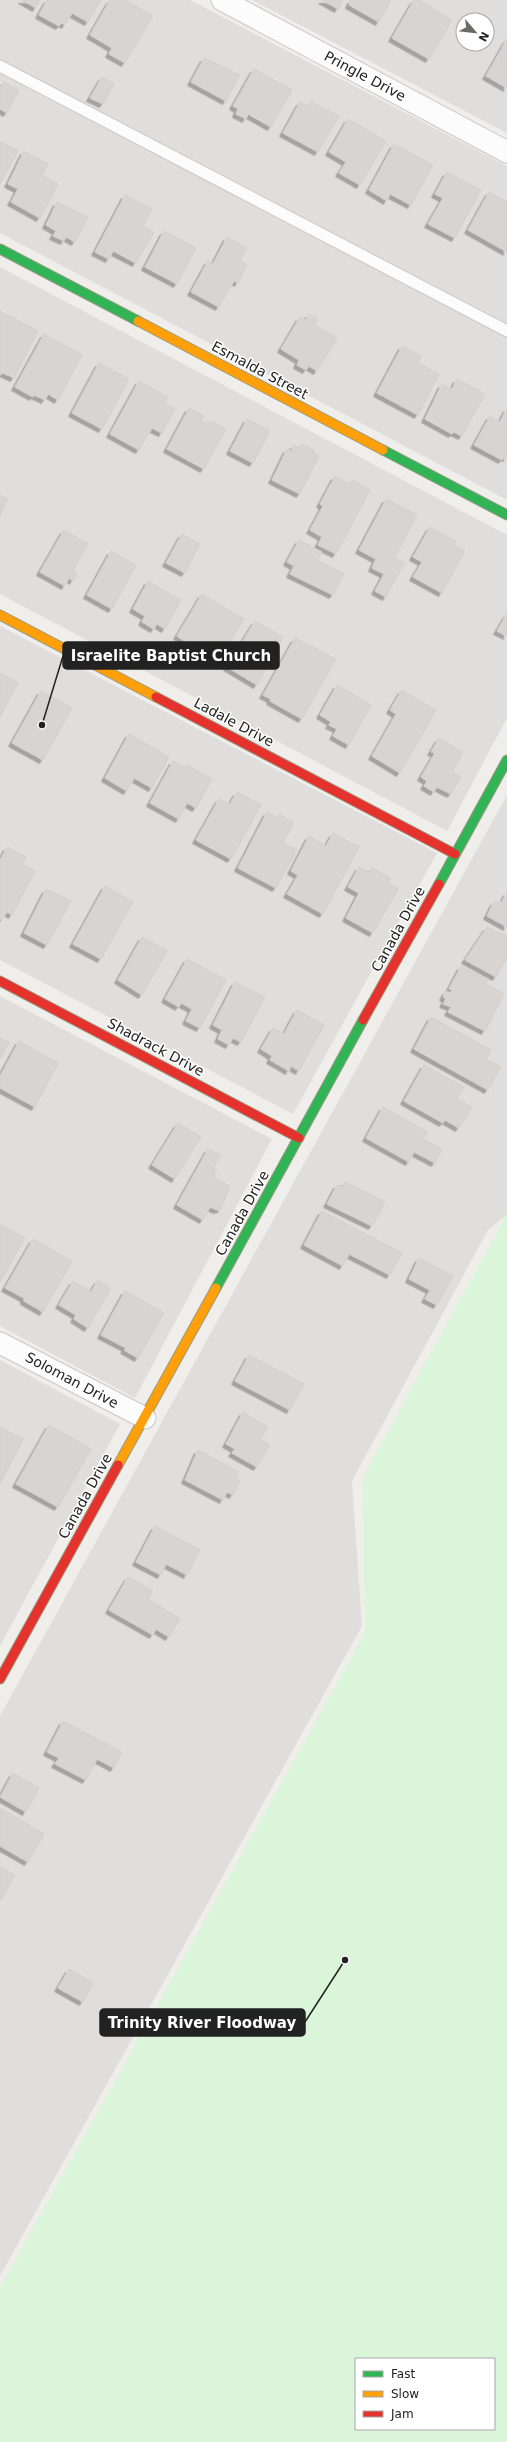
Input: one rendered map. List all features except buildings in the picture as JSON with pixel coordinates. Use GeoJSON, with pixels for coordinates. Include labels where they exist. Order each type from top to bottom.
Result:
{"type":"FeatureCollection","features":[{"type":"Feature","properties":{"kind":"street","name":"Pringle Drive"},"geometry":{"type":"LineString","coordinates":[[222,0],[507,152]]}},
{"type":"Feature","properties":{"kind":"street","name":"Esmalda Street"},"geometry":{"type":"LineString","coordinates":[[0,249],[507,515]]}},
{"type":"Feature","properties":{"kind":"street","name":"Ladale Drive"},"geometry":{"type":"LineString","coordinates":[[0,615],[454,854]]}},
{"type":"Feature","properties":{"kind":"street","name":"Canada Drive"},"geometry":{"type":"LineString","coordinates":[[0,1679],[507,760]]}},
{"type":"Feature","properties":{"kind":"street","name":"Shadrack Drive"},"geometry":{"type":"LineString","coordinates":[[0,981],[299,1138]]}},
{"type":"Feature","properties":{"kind":"street","name":"Soloman Drive"},"geometry":{"type":"LineString","coordinates":[[0,1342],[145,1418]]}},
{"type":"Feature","properties":{"kind":"lane"},"geometry":{"type":"LineString","coordinates":[[0,66],[507,331]]}},
{"type":"Feature","properties":{"kind":"shaded area"},"geometry":{"type":"Polygon","coordinates":[[[0,0],[190,0],[507,166],[507,500],[0,233],[0,0]]]}},
{"type":"Feature","properties":{"kind":"shaded area"},"geometry":{"type":"Polygon","coordinates":[[[252,0],[507,0],[507,133],[252,0]]]}},
{"type":"Feature","properties":{"kind":"shaded area"},"geometry":{"type":"Polygon","coordinates":[[[0,267],[507,535],[507,718],[447,831],[0,594],[0,267]]]}},
{"type":"Feature","properties":{"kind":"shaded area"},"geometry":{"type":"Polygon","coordinates":[[[0,626],[437,853],[293,1114],[0,960],[0,626]]]}},
{"type":"Feature","properties":{"kind":"shaded area"},"geometry":{"type":"Polygon","coordinates":[[[507,795],[507,1215],[488,1230],[352,1481],[362,1626],[0,2276],[0,1716],[507,795]]]}},
{"type":"Feature","properties":{"kind":"shaded area"},"geometry":{"type":"Polygon","coordinates":[[[0,996],[272,1139],[135,1398],[0,1326],[0,996]]]}},
{"type":"Feature","properties":{"kind":"shaded area"},"geometry":{"type":"Polygon","coordinates":[[[0,1360],[120,1424],[0,1646],[0,1360]]]}},
{"type":"Feature","properties":{"kind":"green space"},"geometry":{"type":"Polygon","coordinates":[[[507,1214],[507,2442],[0,2442],[0,2287],[365,1633],[363,1477],[507,1214]]]}},
{"type":"Feature","properties":{"kind":"traffic: fast"},"geometry":{"type":"LineString","coordinates":[[0,249],[138,321]]}},
{"type":"Feature","properties":{"kind":"traffic: fast"},"geometry":{"type":"LineString","coordinates":[[383,450],[507,515]]}},
{"type":"Feature","properties":{"kind":"traffic: fast"},"geometry":{"type":"LineString","coordinates":[[439,884],[507,760]]}},
{"type":"Feature","properties":{"kind":"traffic: fast"},"geometry":{"type":"LineString","coordinates":[[216,1288],[363,1020]]}},
{"type":"Feature","properties":{"kind":"traffic: slow"},"geometry":{"type":"LineString","coordinates":[[138,321],[383,450]]}},
{"type":"Feature","properties":{"kind":"traffic: slow"},"geometry":{"type":"LineString","coordinates":[[0,615],[156,697]]}},
{"type":"Feature","properties":{"kind":"traffic: slow"},"geometry":{"type":"LineString","coordinates":[[118,1465],[216,1288]]}},
{"type":"Feature","properties":{"kind":"traffic: jam"},"geometry":{"type":"LineString","coordinates":[[156,697],[455,854]]}},
{"type":"Feature","properties":{"kind":"traffic: jam"},"geometry":{"type":"LineString","coordinates":[[363,1020],[439,884]]}},
{"type":"Feature","properties":{"kind":"traffic: jam"},"geometry":{"type":"LineString","coordinates":[[0,981],[299,1138]]}},
{"type":"Feature","properties":{"kind":"traffic: jam"},"geometry":{"type":"LineString","coordinates":[[0,1679],[118,1465]]}},
{"type":"Feature","properties":{"kind":"place","name":"Israelite Baptist Church"},"geometry":{"type":"Point","coordinates":[42,725]}},
{"type":"Feature","properties":{"kind":"place","name":"Trinity River Floodway"},"geometry":{"type":"Point","coordinates":[345,1960]}}]}
